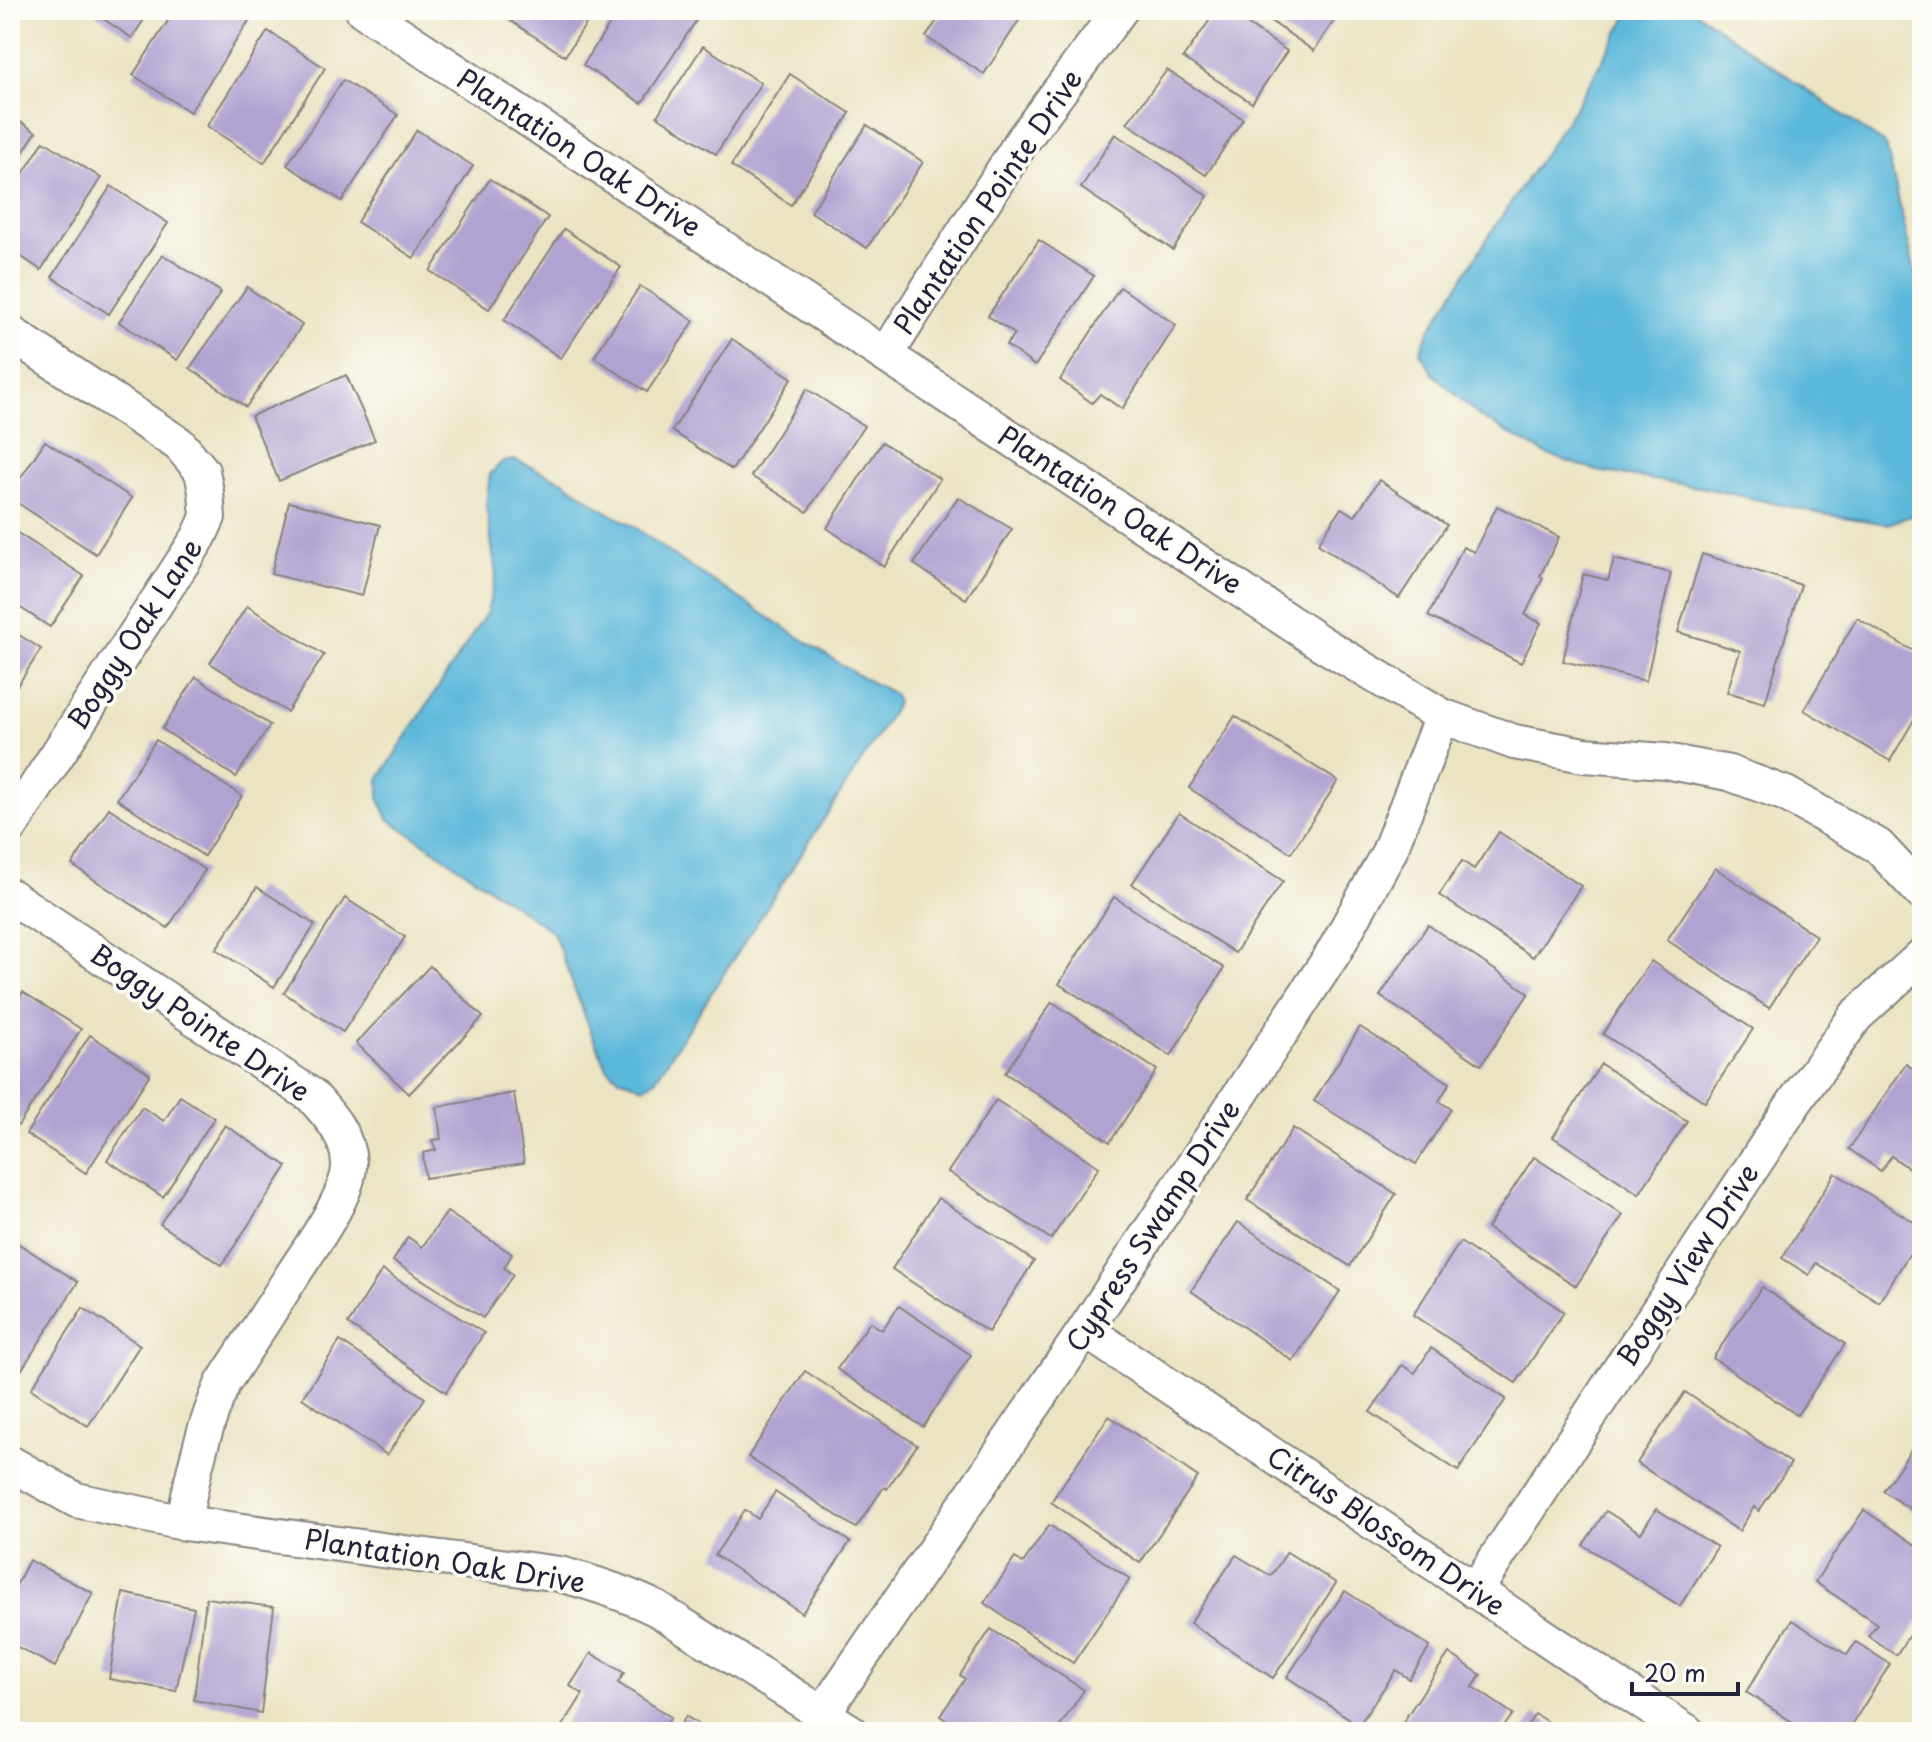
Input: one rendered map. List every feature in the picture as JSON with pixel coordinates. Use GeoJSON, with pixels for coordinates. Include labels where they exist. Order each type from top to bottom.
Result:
{"type":"FeatureCollection","features":[{"type":"Feature","properties":{"kind":"street","name":"Plantation Oak Drive"},"geometry":{"type":"LineString","coordinates":[[363,10],[1321,643],[1442,716],[1514,742],[1584,755],[1665,761],[1729,773],[1757,783],[1786,794],[1878,846],[1922,893]]}},
{"type":"Feature","properties":{"kind":"street","name":"Plantation Pointe Drive"},"geometry":{"type":"LineString","coordinates":[[886,355],[1022,141],[1120,10]]}},
{"type":"Feature","properties":{"kind":"street","name":"Boggy Oak Lane"},"geometry":{"type":"LineString","coordinates":[[10,333],[179,444],[202,471],[208,517],[199,537],[10,827]]}},
{"type":"Feature","properties":{"kind":"street","name":"Cypress Swamp Drive"},"geometry":{"type":"LineString","coordinates":[[837,1723],[1085,1330],[1334,952],[1389,852],[1442,716]]}},
{"type":"Feature","properties":{"kind":"street","name":"Boggy Pointe Drive"},"geometry":{"type":"LineString","coordinates":[[10,896],[311,1095],[333,1119],[345,1142],[349,1166],[346,1183],[328,1219],[223,1383],[212,1408],[191,1480],[184,1523]]}},
{"type":"Feature","properties":{"kind":"street","name":"Boggy View Drive"},"geometry":{"type":"LineString","coordinates":[[1475,1591],[1794,1103],[1856,1016],[1922,956]]}},
{"type":"Feature","properties":{"kind":"street","name":"Citrus Blossom Drive"},"geometry":{"type":"LineString","coordinates":[[1085,1330],[1687,1732]]}},
{"type":"Feature","properties":{"kind":"street","name":"Plantation Oak Drive"},"geometry":{"type":"LineString","coordinates":[[10,1463],[76,1500],[184,1523],[559,1574],[601,1585],[657,1609],[837,1723]]}},
{"type":"Feature","properties":{"kind":"water"},"geometry":{"type":"Polygon","coordinates":[[[1636,10],[1693,10],[1886,145],[1922,303],[1922,512],[1888,524],[1822,514],[1705,488],[1597,471],[1548,455],[1481,418],[1433,374],[1420,352],[1429,331],[1494,228],[1576,106],[1628,15],[1636,10]]]}},
{"type":"Feature","properties":{"kind":"water"},"geometry":{"type":"Polygon","coordinates":[[[515,460],[563,481],[856,674],[894,694],[897,703],[655,1080],[644,1087],[619,1078],[607,1068],[553,932],[388,819],[379,798],[379,779],[487,612],[496,575],[486,505],[490,474],[502,462],[515,460]]]}},
{"type":"Feature","properties":{"kind":"building"},"geometry":{"type":"Polygon","coordinates":[[[90,10],[150,10],[132,38],[90,10]]]}},
{"type":"Feature","properties":{"kind":"building"},"geometry":{"type":"Polygon","coordinates":[[[175,10],[236,10],[250,19],[190,112],[133,75],[175,10]]]}},
{"type":"Feature","properties":{"kind":"building"},"geometry":{"type":"Polygon","coordinates":[[[511,10],[595,10],[565,56],[506,18],[511,10]]]}},
{"type":"Feature","properties":{"kind":"building"},"geometry":{"type":"Polygon","coordinates":[[[619,10],[697,10],[701,13],[642,103],[583,65],[619,10]]]}},
{"type":"Feature","properties":{"kind":"building"},"geometry":{"type":"Polygon","coordinates":[[[944,10],[1026,10],[984,74],[926,37],[944,10]]]}},
{"type":"Feature","properties":{"kind":"building"},"geometry":{"type":"Polygon","coordinates":[[[1217,10],[1226,10],[1287,51],[1252,103],[1183,58],[1217,10]]]}},
{"type":"Feature","properties":{"kind":"building"},"geometry":{"type":"Polygon","coordinates":[[[1255,10],[1341,10],[1314,51],[1255,10]]]}},
{"type":"Feature","properties":{"kind":"building"},"geometry":{"type":"Polygon","coordinates":[[[268,31],[325,68],[264,163],[207,126],[268,31]]]}},
{"type":"Feature","properties":{"kind":"building"},"geometry":{"type":"Polygon","coordinates":[[[703,46],[761,83],[716,154],[657,116],[703,46]]]}},
{"type":"Feature","properties":{"kind":"building"},"geometry":{"type":"Polygon","coordinates":[[[1167,70],[1243,119],[1206,175],[1127,123],[1167,70]]]}},
{"type":"Feature","properties":{"kind":"building"},"geometry":{"type":"Polygon","coordinates":[[[790,74],[850,113],[791,205],[731,166],[790,74]]]}},
{"type":"Feature","properties":{"kind":"building"},"geometry":{"type":"Polygon","coordinates":[[[343,80],[398,115],[342,201],[287,165],[343,80]]]}},
{"type":"Feature","properties":{"kind":"building"},"geometry":{"type":"Polygon","coordinates":[[[10,115],[36,132],[10,172],[10,115]]]}},
{"type":"Feature","properties":{"kind":"building"},"geometry":{"type":"Polygon","coordinates":[[[867,125],[923,162],[867,248],[811,212],[867,125]]]}},
{"type":"Feature","properties":{"kind":"building"},"geometry":{"type":"Polygon","coordinates":[[[417,130],[473,166],[414,258],[357,222],[417,130]]]}},
{"type":"Feature","properties":{"kind":"building"},"geometry":{"type":"Polygon","coordinates":[[[1115,134],[1208,196],[1173,250],[1081,188],[1115,134]]]}},
{"type":"Feature","properties":{"kind":"building"},"geometry":{"type":"Polygon","coordinates":[[[44,141],[101,178],[41,270],[10,249],[10,194],[44,141]]]}},
{"type":"Feature","properties":{"kind":"building"},"geometry":{"type":"Polygon","coordinates":[[[490,179],[548,217],[489,309],[430,271],[490,179]]]}},
{"type":"Feature","properties":{"kind":"building"},"geometry":{"type":"Polygon","coordinates":[[[111,186],[168,223],[109,314],[52,277],[111,186]]]}},
{"type":"Feature","properties":{"kind":"building"},"geometry":{"type":"Polygon","coordinates":[[[564,229],[621,267],[561,358],[504,320],[564,229]]]}},
{"type":"Feature","properties":{"kind":"building"},"geometry":{"type":"Polygon","coordinates":[[[1039,240],[1094,276],[1035,366],[1006,345],[1015,334],[988,316],[1039,240]]]}},
{"type":"Feature","properties":{"kind":"building"},"geometry":{"type":"Polygon","coordinates":[[[163,255],[221,292],[177,360],[119,322],[163,255]]]}},
{"type":"Feature","properties":{"kind":"building"},"geometry":{"type":"Polygon","coordinates":[[[640,286],[694,321],[647,392],[594,357],[640,286]]]}},
{"type":"Feature","properties":{"kind":"building"},"geometry":{"type":"Polygon","coordinates":[[[247,287],[302,325],[246,407],[190,368],[247,287]]]}},
{"type":"Feature","properties":{"kind":"building"},"geometry":{"type":"Polygon","coordinates":[[[1120,287],[1176,325],[1122,409],[1100,394],[1092,403],[1060,380],[1120,287]]]}},
{"type":"Feature","properties":{"kind":"building"},"geometry":{"type":"Polygon","coordinates":[[[732,339],[792,378],[732,470],[672,431],[732,339]]]}},
{"type":"Feature","properties":{"kind":"building"},"geometry":{"type":"Polygon","coordinates":[[[346,375],[375,440],[279,481],[251,416],[346,375]]]}},
{"type":"Feature","properties":{"kind":"building"},"geometry":{"type":"Polygon","coordinates":[[[807,389],[864,426],[807,512],[751,476],[807,389]]]}},
{"type":"Feature","properties":{"kind":"building"},"geometry":{"type":"Polygon","coordinates":[[[45,441],[132,498],[96,554],[10,498],[45,441]]]}},
{"type":"Feature","properties":{"kind":"building"},"geometry":{"type":"Polygon","coordinates":[[[882,442],[940,479],[884,567],[827,528],[882,442]]]}},
{"type":"Feature","properties":{"kind":"building"},"geometry":{"type":"Polygon","coordinates":[[[1379,480],[1447,525],[1399,598],[1318,544],[1341,508],[1355,516],[1379,480]]]}},
{"type":"Feature","properties":{"kind":"building"},"geometry":{"type":"Polygon","coordinates":[[[958,497],[1012,529],[966,599],[914,564],[958,497]]]}},
{"type":"Feature","properties":{"kind":"building"},"geometry":{"type":"Polygon","coordinates":[[[289,502],[380,525],[362,596],[271,574],[289,502]]]}},
{"type":"Feature","properties":{"kind":"building"},"geometry":{"type":"Polygon","coordinates":[[[1497,506],[1559,537],[1525,615],[1541,623],[1521,663],[1428,616],[1463,547],[1474,552],[1497,506]]]}},
{"type":"Feature","properties":{"kind":"building"},"geometry":{"type":"Polygon","coordinates":[[[13,530],[84,576],[50,627],[10,601],[10,534],[13,530]]]}},
{"type":"Feature","properties":{"kind":"building"},"geometry":{"type":"Polygon","coordinates":[[[1702,554],[1801,585],[1765,703],[1727,692],[1740,651],[1678,632],[1702,554]]]}},
{"type":"Feature","properties":{"kind":"building"},"geometry":{"type":"Polygon","coordinates":[[[1614,559],[1671,573],[1646,681],[1563,661],[1583,574],[1608,580],[1614,559]]]}},
{"type":"Feature","properties":{"kind":"building"},"geometry":{"type":"Polygon","coordinates":[[[247,606],[324,655],[287,712],[210,663],[247,606]]]}},
{"type":"Feature","properties":{"kind":"building"},"geometry":{"type":"Polygon","coordinates":[[[1857,618],[1922,656],[1922,706],[1890,761],[1804,710],[1857,618]]]}},
{"type":"Feature","properties":{"kind":"building"},"geometry":{"type":"Polygon","coordinates":[[[10,629],[41,649],[18,685],[10,680],[10,629]]]}},
{"type":"Feature","properties":{"kind":"building"},"geometry":{"type":"Polygon","coordinates":[[[196,677],[270,725],[236,777],[162,729],[196,677]]]}},
{"type":"Feature","properties":{"kind":"building"},"geometry":{"type":"Polygon","coordinates":[[[1235,716],[1338,781],[1291,853],[1189,788],[1235,716]]]}},
{"type":"Feature","properties":{"kind":"building"},"geometry":{"type":"Polygon","coordinates":[[[156,740],[242,796],[204,856],[117,799],[156,740]]]}},
{"type":"Feature","properties":{"kind":"building"},"geometry":{"type":"Polygon","coordinates":[[[109,808],[205,870],[168,928],[72,865],[109,808]]]}},
{"type":"Feature","properties":{"kind":"building"},"geometry":{"type":"Polygon","coordinates":[[[1179,813],[1283,881],[1235,953],[1132,884],[1179,813]]]}},
{"type":"Feature","properties":{"kind":"building"},"geometry":{"type":"Polygon","coordinates":[[[1499,832],[1581,886],[1533,957],[1439,895],[1462,861],[1474,869],[1499,832]]]}},
{"type":"Feature","properties":{"kind":"building"},"geometry":{"type":"Polygon","coordinates":[[[1715,868],[1816,936],[1769,1008],[1667,940],[1715,868]]]}},
{"type":"Feature","properties":{"kind":"building"},"geometry":{"type":"Polygon","coordinates":[[[257,887],[315,925],[274,987],[216,949],[257,887]]]}},
{"type":"Feature","properties":{"kind":"building"},"geometry":{"type":"Polygon","coordinates":[[[1114,897],[1224,968],[1171,1056],[1059,984],[1114,897]]]}},
{"type":"Feature","properties":{"kind":"building"},"geometry":{"type":"Polygon","coordinates":[[[345,898],[405,937],[343,1032],[284,993],[345,898]]]}},
{"type":"Feature","properties":{"kind":"building"},"geometry":{"type":"Polygon","coordinates":[[[1428,925],[1529,993],[1481,1065],[1380,996],[1428,925]]]}},
{"type":"Feature","properties":{"kind":"building"},"geometry":{"type":"Polygon","coordinates":[[[1651,961],[1753,1029],[1705,1102],[1603,1034],[1651,961]]]}},
{"type":"Feature","properties":{"kind":"building"},"geometry":{"type":"Polygon","coordinates":[[[430,966],[483,1017],[409,1094],[356,1043],[430,966]]]}},
{"type":"Feature","properties":{"kind":"building"},"geometry":{"type":"Polygon","coordinates":[[[23,992],[81,1029],[18,1126],[10,1121],[10,1012],[23,992]]]}},
{"type":"Feature","properties":{"kind":"building"},"geometry":{"type":"Polygon","coordinates":[[[1052,1002],[1157,1070],[1110,1142],[1005,1073],[1052,1002]]]}},
{"type":"Feature","properties":{"kind":"building"},"geometry":{"type":"Polygon","coordinates":[[[1360,1027],[1450,1083],[1439,1101],[1451,1109],[1416,1164],[1314,1101],[1360,1027]]]}},
{"type":"Feature","properties":{"kind":"building"},"geometry":{"type":"Polygon","coordinates":[[[90,1035],[150,1074],[86,1173],[26,1134],[90,1035]]]}},
{"type":"Feature","properties":{"kind":"building"},"geometry":{"type":"Polygon","coordinates":[[[1601,1064],[1687,1121],[1639,1194],[1553,1137],[1601,1064]]]}},
{"type":"Feature","properties":{"kind":"building"},"geometry":{"type":"Polygon","coordinates":[[[1906,1064],[1922,1075],[1922,1177],[1891,1156],[1881,1171],[1849,1149],[1906,1064]]]}},
{"type":"Feature","properties":{"kind":"building"},"geometry":{"type":"Polygon","coordinates":[[[514,1093],[524,1163],[425,1178],[423,1153],[436,1150],[432,1140],[441,1139],[437,1107],[514,1093]]]}},
{"type":"Feature","properties":{"kind":"building"},"geometry":{"type":"Polygon","coordinates":[[[180,1096],[214,1118],[163,1197],[107,1160],[142,1107],[164,1121],[180,1096]]]}},
{"type":"Feature","properties":{"kind":"building"},"geometry":{"type":"Polygon","coordinates":[[[996,1100],[1099,1167],[1051,1239],[948,1172],[996,1100]]]}},
{"type":"Feature","properties":{"kind":"building"},"geometry":{"type":"Polygon","coordinates":[[[225,1125],[287,1166],[222,1265],[160,1224],[225,1125]]]}},
{"type":"Feature","properties":{"kind":"building"},"geometry":{"type":"Polygon","coordinates":[[[1293,1128],[1396,1194],[1350,1266],[1247,1200],[1293,1128]]]}},
{"type":"Feature","properties":{"kind":"building"},"geometry":{"type":"Polygon","coordinates":[[[1534,1157],[1623,1215],[1576,1286],[1487,1228],[1534,1157]]]}},
{"type":"Feature","properties":{"kind":"building"},"geometry":{"type":"Polygon","coordinates":[[[1835,1173],[1922,1227],[1922,1234],[1879,1302],[1816,1263],[1809,1275],[1782,1258],[1835,1173]]]}},
{"type":"Feature","properties":{"kind":"building"},"geometry":{"type":"Polygon","coordinates":[[[938,1198],[1034,1261],[988,1332],[892,1269],[938,1198]]]}},
{"type":"Feature","properties":{"kind":"building"},"geometry":{"type":"Polygon","coordinates":[[[447,1212],[512,1254],[504,1268],[513,1275],[483,1318],[393,1261],[408,1237],[422,1247],[447,1212]]]}},
{"type":"Feature","properties":{"kind":"building"},"geometry":{"type":"Polygon","coordinates":[[[1238,1222],[1340,1291],[1293,1361],[1191,1291],[1238,1222]]]}},
{"type":"Feature","properties":{"kind":"building"},"geometry":{"type":"Polygon","coordinates":[[[16,1242],[78,1282],[15,1380],[10,1377],[10,1251],[16,1242]]]}},
{"type":"Feature","properties":{"kind":"building"},"geometry":{"type":"Polygon","coordinates":[[[1460,1242],[1564,1312],[1516,1383],[1413,1315],[1460,1242]]]}},
{"type":"Feature","properties":{"kind":"building"},"geometry":{"type":"Polygon","coordinates":[[[382,1270],[484,1333],[446,1392],[348,1324],[382,1270]]]}},
{"type":"Feature","properties":{"kind":"building"},"geometry":{"type":"Polygon","coordinates":[[[1762,1287],[1845,1344],[1797,1415],[1713,1358],[1762,1287]]]}},
{"type":"Feature","properties":{"kind":"building"},"geometry":{"type":"Polygon","coordinates":[[[899,1306],[971,1355],[923,1427],[837,1369],[870,1322],[882,1330],[899,1306]]]}},
{"type":"Feature","properties":{"kind":"building"},"geometry":{"type":"Polygon","coordinates":[[[83,1308],[140,1345],[88,1426],[31,1389],[83,1308]]]}},
{"type":"Feature","properties":{"kind":"building"},"geometry":{"type":"Polygon","coordinates":[[[340,1341],[425,1398],[387,1455],[302,1398],[340,1341]]]}},
{"type":"Feature","properties":{"kind":"building"},"geometry":{"type":"Polygon","coordinates":[[[1431,1348],[1506,1399],[1458,1471],[1370,1412],[1402,1365],[1415,1373],[1431,1348]]]}},
{"type":"Feature","properties":{"kind":"building"},"geometry":{"type":"Polygon","coordinates":[[[805,1371],[917,1445],[856,1528],[748,1457],[805,1371]]]}},
{"type":"Feature","properties":{"kind":"building"},"geometry":{"type":"Polygon","coordinates":[[[1685,1392],[1791,1463],[1759,1511],[1754,1507],[1739,1531],[1637,1463],[1685,1392]]]}},
{"type":"Feature","properties":{"kind":"building"},"geometry":{"type":"Polygon","coordinates":[[[1109,1416],[1198,1477],[1140,1563],[1051,1502],[1109,1416]]]}},
{"type":"Feature","properties":{"kind":"building"},"geometry":{"type":"Polygon","coordinates":[[[1922,1434],[1922,1517],[1883,1491],[1922,1434]]]}},
{"type":"Feature","properties":{"kind":"building"},"geometry":{"type":"Polygon","coordinates":[[[775,1492],[850,1542],[802,1613],[715,1555],[745,1510],[758,1519],[775,1492]]]}},
{"type":"Feature","properties":{"kind":"building"},"geometry":{"type":"Polygon","coordinates":[[[1656,1509],[1717,1547],[1680,1606],[1583,1545],[1606,1511],[1641,1533],[1656,1509]]]}},
{"type":"Feature","properties":{"kind":"building"},"geometry":{"type":"Polygon","coordinates":[[[1864,1510],[1922,1549],[1922,1616],[1896,1655],[1868,1636],[1877,1624],[1815,1582],[1864,1510]]]}},
{"type":"Feature","properties":{"kind":"building"},"geometry":{"type":"Polygon","coordinates":[[[1049,1525],[1130,1579],[1073,1663],[984,1603],[1015,1558],[1023,1563],[1049,1525]]]}},
{"type":"Feature","properties":{"kind":"building"},"geometry":{"type":"Polygon","coordinates":[[[1287,1552],[1336,1583],[1273,1678],[1190,1623],[1236,1555],[1271,1576],[1287,1552]]]}},
{"type":"Feature","properties":{"kind":"building"},"geometry":{"type":"Polygon","coordinates":[[[29,1560],[93,1593],[55,1667],[10,1643],[10,1597],[29,1560]]]}},
{"type":"Feature","properties":{"kind":"building"},"geometry":{"type":"Polygon","coordinates":[[[1345,1591],[1430,1647],[1409,1679],[1396,1670],[1359,1725],[1287,1677],[1345,1591]]]}},
{"type":"Feature","properties":{"kind":"building"},"geometry":{"type":"Polygon","coordinates":[[[123,1593],[194,1608],[176,1691],[109,1679],[123,1593]]]}},
{"type":"Feature","properties":{"kind":"building"},"geometry":{"type":"Polygon","coordinates":[[[206,1598],[274,1607],[261,1713],[194,1700],[206,1598]]]}},
{"type":"Feature","properties":{"kind":"building"},"geometry":{"type":"Polygon","coordinates":[[[1792,1620],[1847,1655],[1856,1642],[1890,1664],[1847,1732],[1808,1732],[1746,1692],[1792,1620]]]}},
{"type":"Feature","properties":{"kind":"building"},"geometry":{"type":"Polygon","coordinates":[[[991,1629],[1084,1690],[1056,1732],[963,1732],[940,1716],[965,1679],[960,1675],[991,1629]]]}},
{"type":"Feature","properties":{"kind":"building"},"geometry":{"type":"Polygon","coordinates":[[[591,1653],[624,1673],[618,1683],[671,1717],[661,1732],[559,1732],[583,1694],[570,1686],[591,1653]]]}},
{"type":"Feature","properties":{"kind":"building"},"geometry":{"type":"Polygon","coordinates":[[[1449,1653],[1481,1675],[1473,1687],[1513,1714],[1500,1732],[1396,1732],[1449,1653]]]}},
{"type":"Feature","properties":{"kind":"building"},"geometry":{"type":"Polygon","coordinates":[[[1535,1714],[1563,1732],[1523,1732],[1535,1714]]]}},
{"type":"Feature","properties":{"kind":"building"},"geometry":{"type":"Polygon","coordinates":[[[686,1716],[710,1732],[676,1732],[686,1716]]]}}]}
